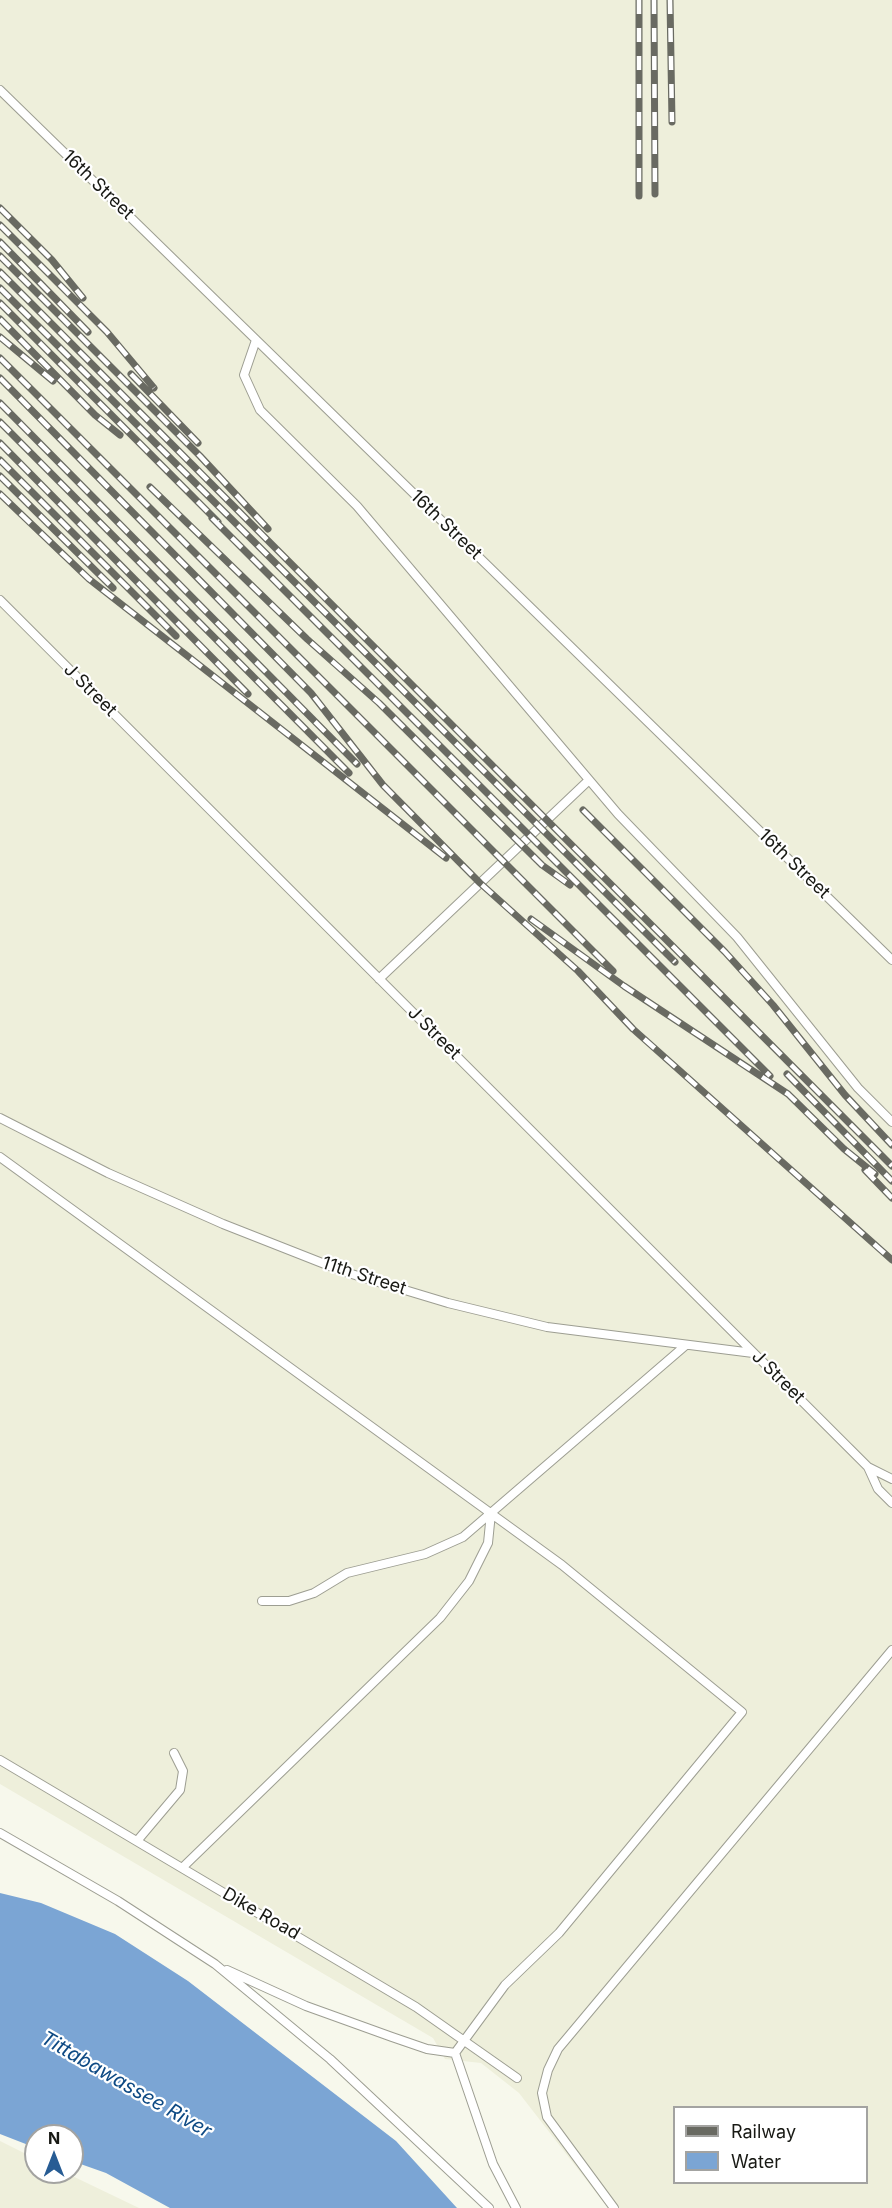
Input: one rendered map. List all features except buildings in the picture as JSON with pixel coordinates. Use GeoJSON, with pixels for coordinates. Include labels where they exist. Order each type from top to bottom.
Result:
{"type":"FeatureCollection","features":[{"type":"Feature","properties":{"kind":"lane","name":"16th Street"},"geometry":{"type":"LineString","coordinates":[[0,90],[892,960]]}},
{"type":"Feature","properties":{"kind":"lane"},"geometry":{"type":"LineString","coordinates":[[256,340],[244,375],[260,410],[357,506],[618,814],[737,937],[858,1088],[892,1122]]}},
{"type":"Feature","properties":{"kind":"lane","name":"J Street"},"geometry":{"type":"LineString","coordinates":[[0,600],[868,1467],[892,1479]]}},
{"type":"Feature","properties":{"kind":"lane"},"geometry":{"type":"LineString","coordinates":[[380,979],[589,780]]}},
{"type":"Feature","properties":{"kind":"lane","name":"11th Street"},"geometry":{"type":"LineString","coordinates":[[0,1118],[149,1191],[223,1224],[345,1272],[448,1303],[547,1326],[753,1353]]}},
{"type":"Feature","properties":{"kind":"lane"},"geometry":{"type":"LineString","coordinates":[[0,1157],[562,1565],[741,1712],[559,1933],[505,1984],[455,2053]]}},
{"type":"Feature","properties":{"kind":"lane"},"geometry":{"type":"LineString","coordinates":[[262,1601],[289,1601],[314,1593],[347,1573],[425,1554],[463,1537],[686,1345]]}},
{"type":"Feature","properties":{"kind":"lane","name":"J Street"},"geometry":{"type":"LineString","coordinates":[[868,1467],[878,1489],[892,1503]]}},
{"type":"Feature","properties":{"kind":"lane"},"geometry":{"type":"LineString","coordinates":[[182,1868],[440,1618],[468,1581],[488,1543],[491,1513]]}},
{"type":"Feature","properties":{"kind":"lane"},"geometry":{"type":"LineString","coordinates":[[614,2208],[548,2117],[543,2093],[548,2070],[558,2049],[892,1650]]}},
{"type":"Feature","properties":{"kind":"lane"},"geometry":{"type":"LineString","coordinates":[[137,1841],[180,1790],[183,1771],[174,1754]]}},
{"type":"Feature","properties":{"kind":"lane","name":"Dike Road"},"geometry":{"type":"LineString","coordinates":[[0,1760],[465,2039],[517,2078]]}},
{"type":"Feature","properties":{"kind":"lane"},"geometry":{"type":"LineString","coordinates":[[0,1833],[118,1901],[215,1964],[330,2059],[489,2208]]}},
{"type":"Feature","properties":{"kind":"lane"},"geometry":{"type":"LineString","coordinates":[[215,1964],[306,2006],[427,2049],[455,2053]]}},
{"type":"Feature","properties":{"kind":"lane"},"geometry":{"type":"LineString","coordinates":[[455,2053],[494,2164],[516,2208]]}},
{"type":"Feature","properties":{"kind":"shaded area"},"geometry":{"type":"Polygon","coordinates":[[[0,0],[892,0],[892,2208],[608,2208],[519,2093],[481,2063],[445,2059],[433,2038],[0,1784],[0,0]]]}},
{"type":"Feature","properties":{"kind":"shaded area"},"geometry":{"type":"Polygon","coordinates":[[[0,2141],[24,2153],[24,2184],[84,2184],[84,2182],[139,2208],[0,2208],[0,2141]]]}},
{"type":"Feature","properties":{"kind":"water","name":"Tittabawassee River"},"geometry":{"type":"Polygon","coordinates":[[[0,1893],[41,1903],[115,1934],[188,1981],[396,2141],[457,2208],[170,2208],[106,2173],[84,2165],[84,2124],[24,2124],[24,2143],[0,2134],[0,1893]]]}},
{"type":"Feature","properties":{"kind":"railway"},"geometry":{"type":"LineString","coordinates":[[639,0],[639,196]]}},
{"type":"Feature","properties":{"kind":"railway"},"geometry":{"type":"LineString","coordinates":[[654,0],[655,194]]}},
{"type":"Feature","properties":{"kind":"railway"},"geometry":{"type":"LineString","coordinates":[[670,0],[672,122]]}},
{"type":"Feature","properties":{"kind":"railway"},"geometry":{"type":"LineString","coordinates":[[0,208],[52,260],[83,298]]}},
{"type":"Feature","properties":{"kind":"railway"},"geometry":{"type":"LineString","coordinates":[[0,225],[107,332],[154,388]]}},
{"type":"Feature","properties":{"kind":"railway"},"geometry":{"type":"LineString","coordinates":[[0,242],[88,332]]}},
{"type":"Feature","properties":{"kind":"railway"},"geometry":{"type":"LineString","coordinates":[[0,256],[200,456],[268,529]]}},
{"type":"Feature","properties":{"kind":"railway"},"geometry":{"type":"LineString","coordinates":[[0,272],[892,1166]]}},
{"type":"Feature","properties":{"kind":"railway"},"geometry":{"type":"LineString","coordinates":[[0,288],[675,962]]}},
{"type":"Feature","properties":{"kind":"railway"},"geometry":{"type":"LineString","coordinates":[[0,303],[218,522]]}},
{"type":"Feature","properties":{"kind":"railway"},"geometry":{"type":"LineString","coordinates":[[0,319],[95,415],[120,435]]}},
{"type":"Feature","properties":{"kind":"railway"},"geometry":{"type":"LineString","coordinates":[[0,337],[53,381]]}},
{"type":"Feature","properties":{"kind":"railway"},"geometry":{"type":"LineString","coordinates":[[0,358],[613,971]]}},
{"type":"Feature","properties":{"kind":"railway"},"geometry":{"type":"LineString","coordinates":[[131,374],[198,443]]}},
{"type":"Feature","properties":{"kind":"railway"},"geometry":{"type":"LineString","coordinates":[[0,378],[311,693],[383,785],[480,883],[578,971],[633,1029],[892,1260]]}},
{"type":"Feature","properties":{"kind":"railway"},"geometry":{"type":"LineString","coordinates":[[0,403],[357,764]]}},
{"type":"Feature","properties":{"kind":"railway"},"geometry":{"type":"LineString","coordinates":[[0,422],[349,773]]}},
{"type":"Feature","properties":{"kind":"railway"},"geometry":{"type":"LineString","coordinates":[[0,443],[248,694]]}},
{"type":"Feature","properties":{"kind":"railway"},"geometry":{"type":"LineString","coordinates":[[0,460],[176,636]]}},
{"type":"Feature","properties":{"kind":"railway"},"geometry":{"type":"LineString","coordinates":[[0,476],[113,588]]}},
{"type":"Feature","properties":{"kind":"railway"},"geometry":{"type":"LineString","coordinates":[[150,487],[307,639],[379,703],[542,865],[570,885]]}},
{"type":"Feature","properties":{"kind":"railway"},"geometry":{"type":"LineString","coordinates":[[0,494],[89,579],[446,858]]}},
{"type":"Feature","properties":{"kind":"railway"},"geometry":{"type":"LineString","coordinates":[[212,518],[770,1076]]}},
{"type":"Feature","properties":{"kind":"railway"},"geometry":{"type":"LineString","coordinates":[[583,810],[725,952],[773,1005],[845,1095],[892,1145]]}},
{"type":"Feature","properties":{"kind":"railway"},"geometry":{"type":"LineString","coordinates":[[531,919],[624,986],[788,1094],[844,1149],[875,1174]]}},
{"type":"Feature","properties":{"kind":"railway"},"geometry":{"type":"LineString","coordinates":[[787,1074],[892,1181]]}},
{"type":"Feature","properties":{"kind":"railway"},"geometry":{"type":"LineString","coordinates":[[865,1170],[892,1198]]}}]}
